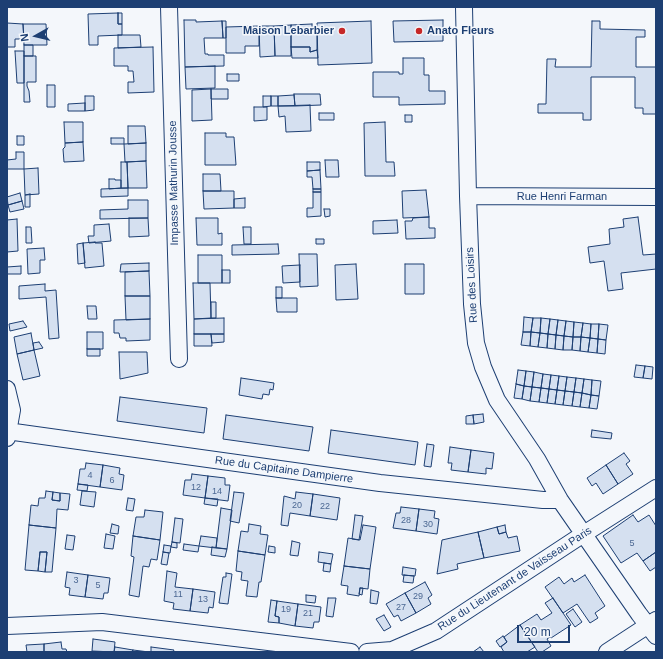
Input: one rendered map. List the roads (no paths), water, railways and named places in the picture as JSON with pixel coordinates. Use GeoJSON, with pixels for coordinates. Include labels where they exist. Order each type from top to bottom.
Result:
{"type":"FeatureCollection","features":[{"type":"Feature","properties":{"kind":"street","name":"Impasse Mathurin Jousse"},"geometry":{"type":"LineString","coordinates":[[169,7],[179,359]]}},
{"type":"Feature","properties":{"kind":"street","name":"Rue des Loisirs"},"geometry":{"type":"LineString","coordinates":[[464,7],[472,304],[476,343],[483,367],[497,400],[536,459],[560,500],[653,627]]}},
{"type":"Feature","properties":{"kind":"street","name":"Rue Henri Farman"},"geometry":{"type":"LineString","coordinates":[[468,196],[656,197]]}},
{"type":"Feature","properties":{"kind":"street"},"geometry":{"type":"LineString","coordinates":[[7,389],[12,410],[7,433]]}},
{"type":"Feature","properties":{"kind":"street","name":"Rue du Capitaine Dampierre"},"geometry":{"type":"LineString","coordinates":[[7,433],[380,484],[544,500],[560,500]]}},
{"type":"Feature","properties":{"kind":"street","name":"Rue du Lieutenant de Vaisseau Paris"},"geometry":{"type":"LineString","coordinates":[[367,652],[392,650],[436,631],[656,488]]}},
{"type":"Feature","properties":{"kind":"street"},"geometry":{"type":"LineString","coordinates":[[7,626],[102,622],[351,652]]}},
{"type":"Feature","properties":{"kind":"street"},"geometry":{"type":"LineString","coordinates":[[607,652],[653,627]]}},
{"type":"Feature","properties":{"kind":"place","name":"Maison Lebarbier"},"geometry":{"type":"Point","coordinates":[342,31]}},
{"type":"Feature","properties":{"kind":"place","name":"Anato Fleurs"},"geometry":{"type":"Point","coordinates":[419,31]}}]}
